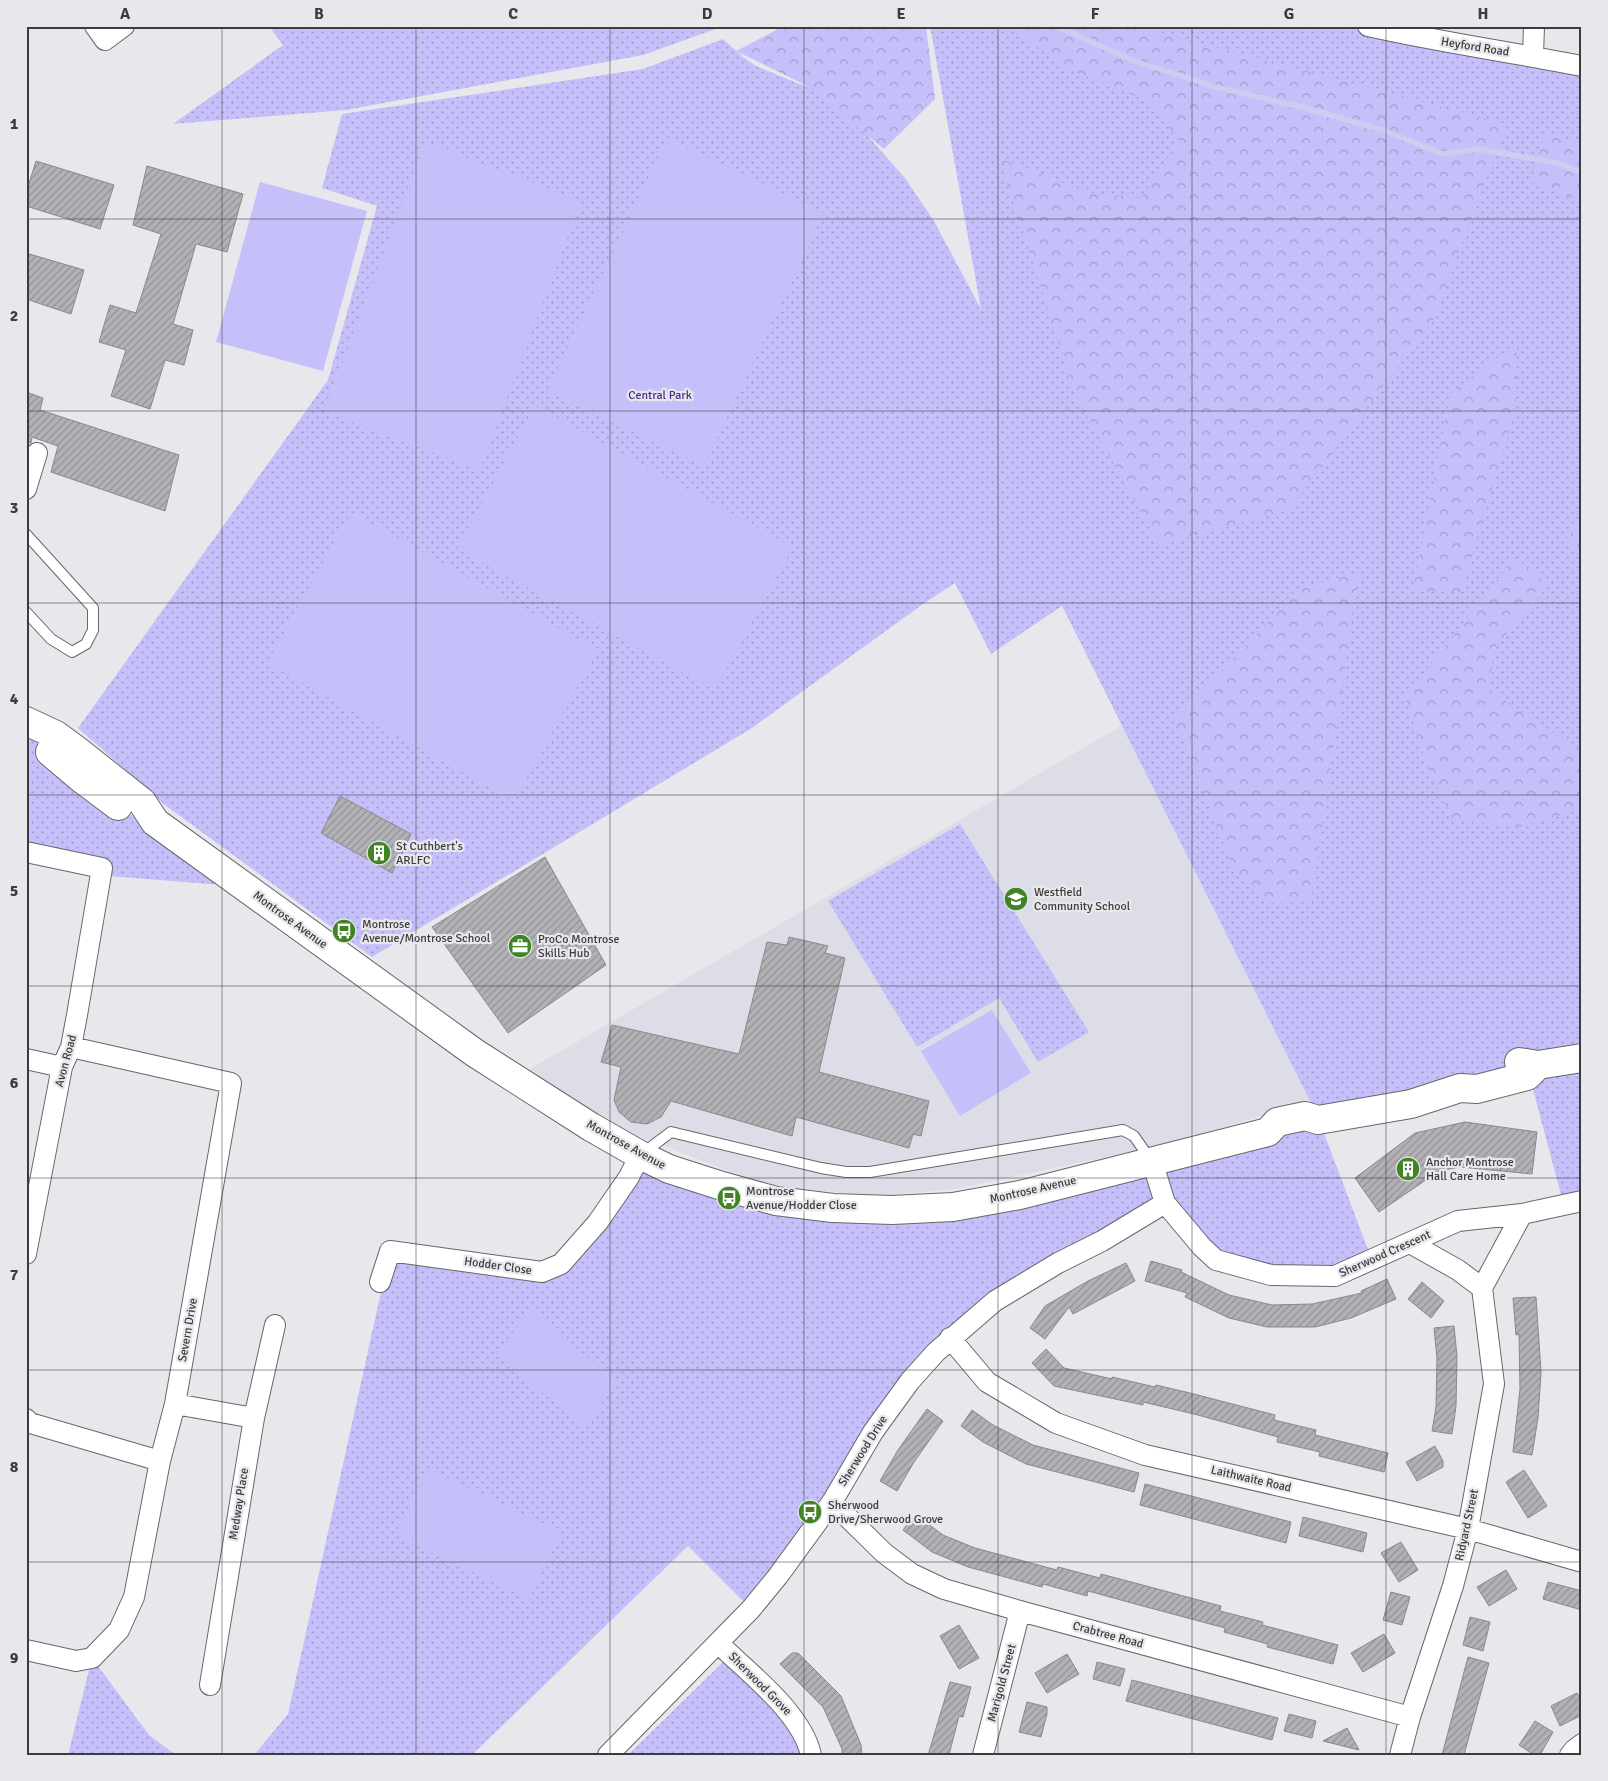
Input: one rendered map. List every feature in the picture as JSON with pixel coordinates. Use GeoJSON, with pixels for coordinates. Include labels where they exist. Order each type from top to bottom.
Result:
{"type":"FeatureCollection","features":[{"type":"Feature","properties":{"kind":"street"},"geometry":{"type":"LineString","coordinates":[[95,26],[105,40],[124,26]]}},
{"type":"Feature","properties":{"kind":"street","name":"Heyford Road"},"geometry":{"type":"LineString","coordinates":[[1368,26],[1412,36],[1582,66]]}},
{"type":"Feature","properties":{"kind":"street"},"geometry":{"type":"LineString","coordinates":[[1532,56],[1534,26]]}},
{"type":"Feature","properties":{"kind":"street"},"geometry":{"type":"LineString","coordinates":[[26,489],[37,453]]}},
{"type":"Feature","properties":{"kind":"street","name":"Montrose Avenue"},"geometry":{"type":"LineString","coordinates":[[26,723],[56,735],[142,802],[155,822],[475,1053],[591,1127],[640,1155],[678,1172],[776,1201],[833,1208],[892,1210],[953,1207],[1020,1194],[1268,1132],[1280,1140],[1312,1132],[1318,1120],[1411,1104],[1460,1088],[1472,1075],[1521,1062],[1538,1065],[1582,1058]]}},
{"type":"Feature","properties":{"kind":"street","name":"Avon Road"},"geometry":{"type":"LineString","coordinates":[[26,852],[102,868],[70,1047],[62,1067],[26,1254]]}},
{"type":"Feature","properties":{"kind":"street","name":"Severn Drive"},"geometry":{"type":"LineString","coordinates":[[26,1650],[76,1661],[92,1658],[119,1630],[134,1597],[160,1461],[175,1404],[231,1082],[70,1047]]}},
{"type":"Feature","properties":{"kind":"street"},"geometry":{"type":"LineString","coordinates":[[26,1059],[62,1067]]}},
{"type":"Feature","properties":{"kind":"street","name":"Hodder Close"},"geometry":{"type":"LineString","coordinates":[[380,1282],[390,1251],[542,1272],[561,1264],[598,1222],[629,1177],[640,1155]]}},
{"type":"Feature","properties":{"kind":"street","name":"Sherwood Crescent"},"geometry":{"type":"LineString","coordinates":[[1152,1161],[1165,1203],[1202,1247],[1216,1260],[1271,1276],[1336,1276],[1458,1221],[1522,1214],[1582,1202]]}},
{"type":"Feature","properties":{"kind":"street","name":"Sherwood Drive"},"geometry":{"type":"LineString","coordinates":[[608,1755],[751,1609],[778,1576],[832,1502],[873,1432],[910,1381],[950,1338],[995,1301],[1165,1203]]}},
{"type":"Feature","properties":{"kind":"street"},"geometry":{"type":"LineString","coordinates":[[1410,1243],[1458,1270],[1482,1288],[1522,1214]]}},
{"type":"Feature","properties":{"kind":"street","name":"Ridyard Street"},"geometry":{"type":"LineString","coordinates":[[1400,1755],[1410,1717],[1453,1586],[1468,1529],[1494,1384],[1482,1288]]}},
{"type":"Feature","properties":{"kind":"street","name":"Medway Place"},"geometry":{"type":"LineString","coordinates":[[210,1684],[254,1418],[275,1325]]}},
{"type":"Feature","properties":{"kind":"street","name":"Laithwaite Road"},"geometry":{"type":"LineString","coordinates":[[950,1338],[987,1382],[1056,1423],[1145,1455],[1468,1529],[1582,1562]]}},
{"type":"Feature","properties":{"kind":"street"},"geometry":{"type":"LineString","coordinates":[[175,1404],[254,1418]]}},
{"type":"Feature","properties":{"kind":"street"},"geometry":{"type":"LineString","coordinates":[[26,1419],[30,1423],[160,1461]]}},
{"type":"Feature","properties":{"kind":"street","name":"Crabtree Road"},"geometry":{"type":"LineString","coordinates":[[832,1502],[884,1553],[912,1574],[944,1589],[1410,1717]]}},
{"type":"Feature","properties":{"kind":"street","name":"Marigold Street"},"geometry":{"type":"LineString","coordinates":[[983,1755],[1020,1611]]}},
{"type":"Feature","properties":{"kind":"street","name":"Sherwood Grove"},"geometry":{"type":"LineString","coordinates":[[718,1643],[790,1712],[808,1741],[811,1755]]}},
{"type":"Feature","properties":{"kind":"street"},"geometry":{"type":"LineString","coordinates":[[1570,1755],[1582,1744]]}},
{"type":"Feature","properties":{"kind":"lane"},"geometry":{"type":"LineString","coordinates":[[26,534],[93,608],[93,630],[86,644],[72,652],[51,639],[26,612]]}},
{"type":"Feature","properties":{"kind":"lane"},"geometry":{"type":"LineString","coordinates":[[640,1155],[671,1132],[821,1168],[846,1172],[870,1172],[1123,1130],[1134,1136],[1152,1161]]}},
{"type":"Feature","properties":{"kind":"shaded area","name":"Westfield Community School"},"geometry":{"type":"Polygon","coordinates":[[[1123,725],[1310,1101],[1175,1142],[961,1188],[883,1196],[770,1187],[636,1135],[525,1072],[1123,725]]]}},
{"type":"Feature","properties":{"kind":"green space"},"geometry":{"type":"Polygon","coordinates":[[[269,26],[724,26],[643,55],[346,110],[173,124],[283,45],[269,26]]]}},
{"type":"Feature","properties":{"kind":"green space"},"geometry":{"type":"Polygon","coordinates":[[[784,26],[926,26],[935,99],[884,149],[805,85],[736,51],[784,26]]]}},
{"type":"Feature","properties":{"kind":"green space","name":"Central Park"},"geometry":{"type":"Polygon","coordinates":[[[930,26],[1397,26],[1582,63],[1582,1199],[1564,1206],[1527,1067],[1319,1120],[1372,1260],[1292,1276],[1202,1247],[1165,1203],[1058,1263],[910,1381],[751,1609],[688,1546],[472,1755],[254,1755],[288,1714],[390,1251],[549,1269],[640,1155],[776,1201],[953,1207],[1319,1119],[1062,606],[991,654],[955,583],[923,604],[752,728],[372,957],[165,805],[78,728],[328,380],[377,206],[322,188],[342,114],[643,69],[723,39],[756,66],[812,89],[859,126],[905,178],[934,221],[981,309],[930,26]]]}},
{"type":"Feature","properties":{"kind":"green space"},"geometry":{"type":"Polygon","coordinates":[[[1007,26],[1136,26],[1507,124],[1433,321],[1289,510],[1159,545],[1076,396],[999,158],[1087,192],[1141,198],[1179,141],[1150,102],[1070,70],[1007,26]]]}},
{"type":"Feature","properties":{"kind":"green space"},"geometry":{"type":"Polygon","coordinates":[[[1545,131],[1582,145],[1582,201],[1531,183],[1545,131]]]}},
{"type":"Feature","properties":{"kind":"green space","name":"Central Park"},"geometry":{"type":"Polygon","coordinates":[[[667,138],[824,213],[704,466],[547,391],[667,138]]]}},
{"type":"Feature","properties":{"kind":"green space"},"geometry":{"type":"Polygon","coordinates":[[[425,142],[581,201],[480,470],[324,412],[425,142]]]}},
{"type":"Feature","properties":{"kind":"green space"},"geometry":{"type":"Polygon","coordinates":[[[260,182],[367,211],[323,371],[216,342],[260,182]]]}},
{"type":"Feature","properties":{"kind":"green space"},"geometry":{"type":"Polygon","coordinates":[[[1517,343],[1515,413],[1461,592],[1413,591],[1450,394],[1517,343]]]}},
{"type":"Feature","properties":{"kind":"green space"},"geometry":{"type":"Polygon","coordinates":[[[535,406],[793,547],[715,690],[457,549],[535,406]]]}},
{"type":"Feature","properties":{"kind":"green space"},"geometry":{"type":"Polygon","coordinates":[[[351,512],[598,650],[514,801],[267,663],[351,512]]]}},
{"type":"Feature","properties":{"kind":"green space"},"geometry":{"type":"Polygon","coordinates":[[[1582,521],[1582,556],[1567,538],[1582,521]]]}},
{"type":"Feature","properties":{"kind":"green space"},"geometry":{"type":"Polygon","coordinates":[[[1515,557],[1549,585],[1494,648],[1490,690],[1582,752],[1582,809],[1518,827],[1453,819],[1427,766],[1405,697],[1515,557]]]}},
{"type":"Feature","properties":{"kind":"green space"},"geometry":{"type":"Polygon","coordinates":[[[1359,573],[1311,902],[1273,903],[1234,870],[1175,719],[1301,588],[1359,573]]]}},
{"type":"Feature","properties":{"kind":"green space"},"geometry":{"type":"Polygon","coordinates":[[[26,724],[76,780],[239,884],[209,884],[109,876],[26,856],[26,724]]]}},
{"type":"Feature","properties":{"kind":"green space"},"geometry":{"type":"Polygon","coordinates":[[[960,824],[1089,1032],[1038,1062],[999,998],[917,1047],[828,901],[960,824]]]}},
{"type":"Feature","properties":{"kind":"green space"},"geometry":{"type":"Polygon","coordinates":[[[992,1010],[1031,1073],[960,1116],[921,1051],[992,1010]]]}},
{"type":"Feature","properties":{"kind":"green space"},"geometry":{"type":"Polygon","coordinates":[[[530,1310],[618,1383],[583,1426],[496,1355],[530,1310]]]}},
{"type":"Feature","properties":{"kind":"green space"},"geometry":{"type":"Polygon","coordinates":[[[427,1468],[561,1532],[529,1599],[395,1535],[427,1468]]]}},
{"type":"Feature","properties":{"kind":"green space"},"geometry":{"type":"Polygon","coordinates":[[[92,1658],[149,1735],[176,1755],[68,1755],[92,1658]]]}},
{"type":"Feature","properties":{"kind":"green space"},"geometry":{"type":"Polygon","coordinates":[[[724,1661],[787,1723],[802,1755],[628,1755],[724,1661]]]}},
{"type":"Feature","properties":{"kind":"building"},"geometry":{"type":"Polygon","coordinates":[[[36,161],[114,185],[100,229],[26,206],[26,193],[36,161]]]}},
{"type":"Feature","properties":{"kind":"building"},"geometry":{"type":"Polygon","coordinates":[[[147,166],[243,194],[227,252],[196,244],[173,324],[193,330],[184,365],[165,360],[150,409],[111,396],[126,350],[99,342],[110,305],[136,313],[161,234],[133,225],[147,166]]]}},
{"type":"Feature","properties":{"kind":"building"},"geometry":{"type":"Polygon","coordinates":[[[26,253],[84,270],[71,314],[26,299],[26,253]]]}},
{"type":"Feature","properties":{"kind":"building"},"geometry":{"type":"Polygon","coordinates":[[[26,392],[43,398],[40,410],[179,455],[165,511],[51,472],[58,446],[32,437],[31,443],[26,443],[26,392]]]}},
{"type":"Feature","properties":{"kind":"building","name":"St Cuthbert's ARLFC"},"geometry":{"type":"Polygon","coordinates":[[[340,796],[411,834],[392,873],[321,833],[340,796]]]}},
{"type":"Feature","properties":{"kind":"building","name":"ProCo Montrose Skills Hub"},"geometry":{"type":"Polygon","coordinates":[[[545,857],[606,965],[508,1033],[432,927],[545,857]]]}},
{"type":"Feature","properties":{"kind":"building"},"geometry":{"type":"Polygon","coordinates":[[[789,937],[828,946],[825,953],[845,958],[819,1072],[929,1101],[921,1136],[913,1134],[909,1148],[796,1117],[792,1136],[671,1101],[661,1117],[647,1124],[631,1122],[619,1112],[614,1100],[621,1067],[601,1062],[612,1025],[739,1054],[767,942],[787,945],[789,937]]]}},
{"type":"Feature","properties":{"kind":"building","name":"Anchor Montrose Hall Care Home"},"geometry":{"type":"Polygon","coordinates":[[[1465,1122],[1537,1132],[1532,1174],[1460,1167],[1439,1171],[1379,1212],[1355,1178],[1415,1133],[1465,1122]]]}},
{"type":"Feature","properties":{"kind":"building"},"geometry":{"type":"Polygon","coordinates":[[[1151,1261],[1182,1270],[1181,1272],[1229,1295],[1272,1305],[1312,1304],[1362,1293],[1361,1291],[1387,1279],[1396,1299],[1351,1318],[1315,1327],[1267,1327],[1229,1318],[1185,1297],[1187,1293],[1145,1281],[1151,1261]]]}},
{"type":"Feature","properties":{"kind":"building"},"geometry":{"type":"Polygon","coordinates":[[[1126,1263],[1135,1281],[1073,1314],[1069,1307],[1045,1339],[1030,1328],[1045,1306],[1088,1281],[1126,1263]]]}},
{"type":"Feature","properties":{"kind":"building"},"geometry":{"type":"Polygon","coordinates":[[[1422,1282],[1444,1301],[1431,1318],[1408,1299],[1422,1282]]]}},
{"type":"Feature","properties":{"kind":"building"},"geometry":{"type":"Polygon","coordinates":[[[1536,1297],[1541,1372],[1538,1418],[1532,1455],[1513,1452],[1520,1389],[1519,1334],[1516,1335],[1513,1298],[1536,1297]]]}},
{"type":"Feature","properties":{"kind":"building"},"geometry":{"type":"Polygon","coordinates":[[[1454,1326],[1457,1356],[1456,1406],[1452,1434],[1432,1431],[1436,1407],[1437,1358],[1434,1328],[1454,1326]]]}},
{"type":"Feature","properties":{"kind":"building"},"geometry":{"type":"Polygon","coordinates":[[[1046,1349],[1064,1368],[1155,1387],[1156,1385],[1275,1415],[1274,1420],[1316,1430],[1315,1435],[1388,1453],[1384,1472],[1319,1456],[1320,1452],[1277,1442],[1278,1437],[1194,1414],[1143,1402],[1143,1405],[1054,1386],[1032,1363],[1046,1349]]]}},
{"type":"Feature","properties":{"kind":"building"},"geometry":{"type":"Polygon","coordinates":[[[927,1409],[943,1421],[914,1462],[897,1491],[880,1481],[898,1450],[927,1409]]]}},
{"type":"Feature","properties":{"kind":"building"},"geometry":{"type":"Polygon","coordinates":[[[972,1410],[993,1425],[1033,1445],[1139,1473],[1134,1492],[1026,1464],[983,1442],[961,1426],[972,1410]]]}},
{"type":"Feature","properties":{"kind":"building"},"geometry":{"type":"Polygon","coordinates":[[[1435,1446],[1443,1461],[1443,1467],[1417,1481],[1406,1462],[1435,1446]]]}},
{"type":"Feature","properties":{"kind":"building"},"geometry":{"type":"Polygon","coordinates":[[[1524,1470],[1547,1506],[1528,1518],[1506,1482],[1524,1470]]]}},
{"type":"Feature","properties":{"kind":"building"},"geometry":{"type":"Polygon","coordinates":[[[1145,1484],[1291,1522],[1286,1543],[1140,1505],[1145,1484]]]}},
{"type":"Feature","properties":{"kind":"building"},"geometry":{"type":"Polygon","coordinates":[[[915,1514],[943,1535],[975,1548],[1057,1570],[1058,1567],[1100,1578],[1101,1574],[1135,1583],[1221,1606],[1220,1611],[1263,1622],[1262,1625],[1338,1645],[1333,1664],[1267,1647],[1268,1644],[1224,1632],[1225,1628],[1088,1591],[1087,1596],[1043,1584],[1042,1587],[968,1567],[932,1552],[903,1530],[915,1514]]]}},
{"type":"Feature","properties":{"kind":"building"},"geometry":{"type":"Polygon","coordinates":[[[1303,1517],[1367,1533],[1363,1552],[1299,1536],[1303,1517]]]}},
{"type":"Feature","properties":{"kind":"building"},"geometry":{"type":"Polygon","coordinates":[[[1401,1542],[1418,1570],[1399,1582],[1381,1553],[1401,1542]]]}},
{"type":"Feature","properties":{"kind":"building"},"geometry":{"type":"Polygon","coordinates":[[[1506,1570],[1517,1589],[1489,1606],[1477,1587],[1506,1570]]]}},
{"type":"Feature","properties":{"kind":"building"},"geometry":{"type":"Polygon","coordinates":[[[1548,1582],[1582,1591],[1582,1610],[1543,1599],[1548,1582]]]}},
{"type":"Feature","properties":{"kind":"building"},"geometry":{"type":"Polygon","coordinates":[[[1391,1592],[1410,1597],[1402,1625],[1383,1620],[1391,1592]]]}},
{"type":"Feature","properties":{"kind":"building"},"geometry":{"type":"Polygon","coordinates":[[[1470,1617],[1490,1622],[1483,1651],[1463,1645],[1470,1617]]]}},
{"type":"Feature","properties":{"kind":"building"},"geometry":{"type":"Polygon","coordinates":[[[959,1625],[979,1658],[959,1669],[940,1636],[959,1625]]]}},
{"type":"Feature","properties":{"kind":"building"},"geometry":{"type":"Polygon","coordinates":[[[1384,1634],[1395,1653],[1363,1672],[1351,1653],[1384,1634]]]}},
{"type":"Feature","properties":{"kind":"building"},"geometry":{"type":"Polygon","coordinates":[[[792,1653],[798,1653],[841,1696],[861,1745],[862,1755],[842,1755],[842,1749],[823,1707],[780,1664],[792,1653]]]}},
{"type":"Feature","properties":{"kind":"building"},"geometry":{"type":"Polygon","coordinates":[[[1067,1654],[1079,1674],[1047,1693],[1035,1673],[1067,1654]]]}},
{"type":"Feature","properties":{"kind":"building"},"geometry":{"type":"Polygon","coordinates":[[[1468,1657],[1489,1663],[1464,1755],[1442,1755],[1468,1657]]]}},
{"type":"Feature","properties":{"kind":"building"},"geometry":{"type":"Polygon","coordinates":[[[1097,1662],[1125,1669],[1120,1686],[1093,1679],[1097,1662]]]}},
{"type":"Feature","properties":{"kind":"building"},"geometry":{"type":"Polygon","coordinates":[[[1132,1680],[1278,1718],[1272,1740],[1126,1701],[1132,1680]]]}},
{"type":"Feature","properties":{"kind":"building"},"geometry":{"type":"Polygon","coordinates":[[[950,1682],[971,1687],[963,1717],[959,1716],[949,1755],[928,1755],[950,1682]]]}},
{"type":"Feature","properties":{"kind":"building"},"geometry":{"type":"Polygon","coordinates":[[[1577,1693],[1582,1703],[1582,1715],[1560,1726],[1551,1706],[1577,1693]]]}},
{"type":"Feature","properties":{"kind":"building"},"geometry":{"type":"Polygon","coordinates":[[[1027,1702],[1047,1707],[1041,1737],[1019,1732],[1027,1702]]]}},
{"type":"Feature","properties":{"kind":"building"},"geometry":{"type":"Polygon","coordinates":[[[1289,1714],[1316,1721],[1312,1738],[1284,1731],[1289,1714]]]}},
{"type":"Feature","properties":{"kind":"building"},"geometry":{"type":"Polygon","coordinates":[[[1535,1721],[1553,1732],[1540,1755],[1534,1755],[1519,1745],[1535,1721]]]}},
{"type":"Feature","properties":{"kind":"building"},"geometry":{"type":"Polygon","coordinates":[[[1347,1728],[1359,1750],[1323,1741],[1347,1728]]]}},
{"type":"Feature","properties":{"kind":"waterway"},"geometry":{"type":"LineString","coordinates":[[1056,26],[1134,61],[1219,88],[1306,108],[1385,131],[1443,154],[1478,149],[1558,163],[1582,173]]}},
{"type":"Feature","properties":{"kind":"place","name":"St Cuthbert's ARLFC"},"geometry":{"type":"Point","coordinates":[379,853]}},
{"type":"Feature","properties":{"kind":"place","name":"Westfield Community School"},"geometry":{"type":"Point","coordinates":[1016,899]}},
{"type":"Feature","properties":{"kind":"place","name":"Montrose Avenue/Montrose School"},"geometry":{"type":"Point","coordinates":[344,931]}},
{"type":"Feature","properties":{"kind":"place","name":"ProCo Montrose Skills Hub"},"geometry":{"type":"Point","coordinates":[520,946]}},
{"type":"Feature","properties":{"kind":"place","name":"Anchor Montrose Hall Care Home"},"geometry":{"type":"Point","coordinates":[1408,1169]}},
{"type":"Feature","properties":{"kind":"place","name":"Montrose Avenue/Hodder Close"},"geometry":{"type":"Point","coordinates":[729,1198]}},
{"type":"Feature","properties":{"kind":"place","name":"Sherwood Drive/Sherwood Grove"},"geometry":{"type":"Point","coordinates":[810,1512]}}]}
